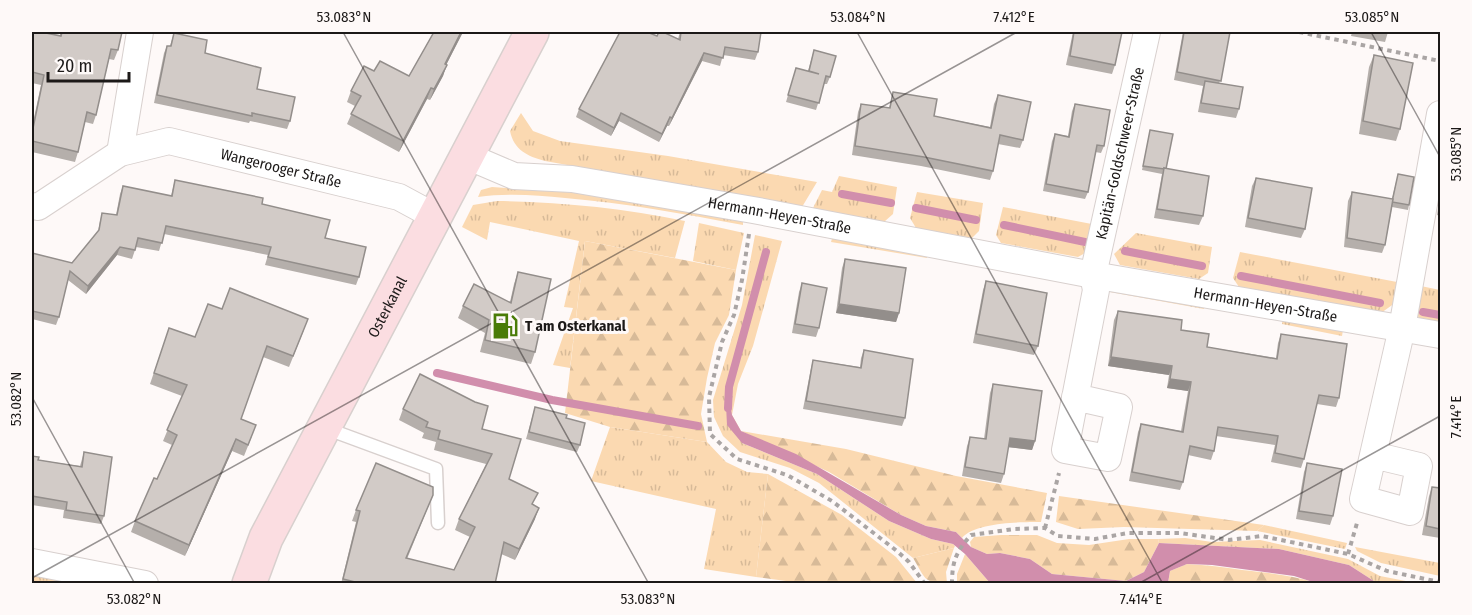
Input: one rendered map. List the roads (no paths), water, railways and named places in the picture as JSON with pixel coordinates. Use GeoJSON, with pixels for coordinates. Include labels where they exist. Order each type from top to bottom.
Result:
{"type":"FeatureCollection","features":[{"type":"Feature","properties":{"kind":"main road","name":"Osterkanal"},"geometry":{"type":"LineString","coordinates":[[249,584],[266,538],[532,32]]}},
{"type":"Feature","properties":{"kind":"street"},"geometry":{"type":"LineString","coordinates":[[120,153],[140,32]]}},
{"type":"Feature","properties":{"kind":"street","name":"Kapitän-Goldschweer-Straße"},"geometry":{"type":"LineString","coordinates":[[1093,275],[1147,32]]}},
{"type":"Feature","properties":{"kind":"street"},"geometry":{"type":"LineString","coordinates":[[1373,456],[1402,328],[1440,114]]}},
{"type":"Feature","properties":{"kind":"street","name":"Wangerooger Straße"},"geometry":{"type":"LineString","coordinates":[[32,206],[38,207],[120,153],[169,141],[399,197],[436,217]]}},
{"type":"Feature","properties":{"kind":"street","name":"Hermann-Heyen-Straße"},"geometry":{"type":"LineString","coordinates":[[467,156],[514,176],[572,179],[753,210],[1093,275],[1440,335]]}},
{"type":"Feature","properties":{"kind":"street"},"geometry":{"type":"LineString","coordinates":[[1076,397],[1119,407],[1108,458],[1065,450],[1096,290],[1093,275]]}},
{"type":"Feature","properties":{"kind":"street"},"geometry":{"type":"LineString","coordinates":[[32,562],[146,584]]}},
{"type":"Feature","properties":{"kind":"lane"},"geometry":{"type":"LineString","coordinates":[[324,428],[436,469],[438,523]]}},
{"type":"Feature","properties":{"kind":"waterway"},"geometry":{"type":"LineString","coordinates":[[842,194],[891,203]]}},
{"type":"Feature","properties":{"kind":"waterway"},"geometry":{"type":"LineString","coordinates":[[916,208],[976,220]]}},
{"type":"Feature","properties":{"kind":"waterway"},"geometry":{"type":"LineString","coordinates":[[1004,225],[1085,242]]}},
{"type":"Feature","properties":{"kind":"waterway"},"geometry":{"type":"LineString","coordinates":[[1125,251],[1202,266]]}},
{"type":"Feature","properties":{"kind":"waterway"},"geometry":{"type":"LineString","coordinates":[[728,408],[729,387],[766,252]]}},
{"type":"Feature","properties":{"kind":"waterway"},"geometry":{"type":"LineString","coordinates":[[1241,276],[1380,303]]}},
{"type":"Feature","properties":{"kind":"waterway"},"geometry":{"type":"LineString","coordinates":[[1423,312],[1440,315]]}},
{"type":"Feature","properties":{"kind":"waterway"},"geometry":{"type":"LineString","coordinates":[[437,373],[552,400],[698,426]]}},
{"type":"Feature","properties":{"kind":"place","name":"T am Osterkanal"},"geometry":{"type":"Point","coordinates":[505,326]}}]}
